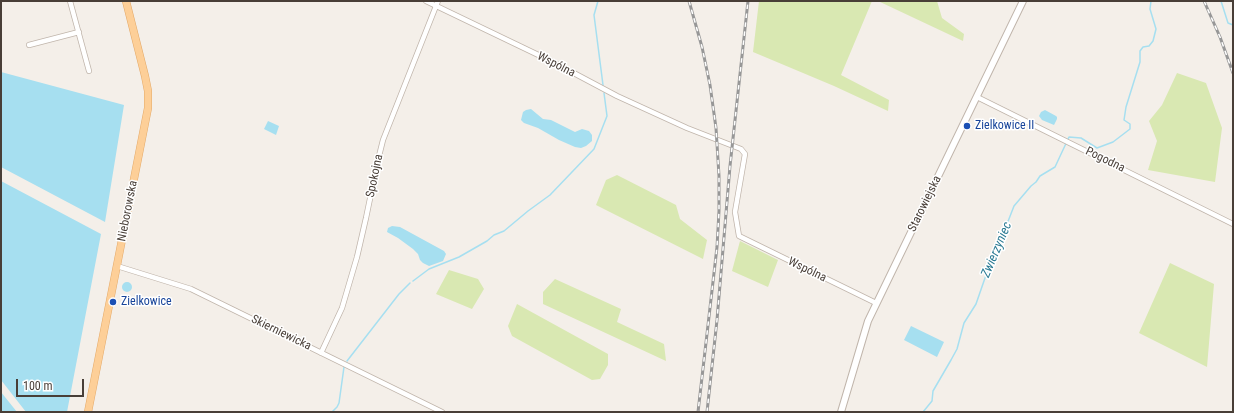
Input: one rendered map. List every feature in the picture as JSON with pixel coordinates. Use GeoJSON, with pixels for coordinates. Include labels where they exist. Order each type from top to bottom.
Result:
{"type":"FeatureCollection","features":[{"type":"Feature","properties":{"kind":"main road","name":"Nieborowska"},"geometry":{"type":"LineString","coordinates":[[88,412],[139,156],[148,102],[148,91],[144,72],[126,1]]}},
{"type":"Feature","properties":{"kind":"street"},"geometry":{"type":"LineString","coordinates":[[70,1],[89,71]]}},
{"type":"Feature","properties":{"kind":"street","name":"Wspólna"},"geometry":{"type":"LineString","coordinates":[[426,1],[437,3],[617,96],[687,128],[743,150],[744,154],[736,212],[739,236],[876,303]]}},
{"type":"Feature","properties":{"kind":"street","name":"Starowiejska"},"geometry":{"type":"LineString","coordinates":[[841,412],[868,321],[1023,1]]}},
{"type":"Feature","properties":{"kind":"street","name":"Spokojna"},"geometry":{"type":"LineString","coordinates":[[322,353],[342,308],[357,257],[383,140],[437,3]]}},
{"type":"Feature","properties":{"kind":"street"},"geometry":{"type":"LineString","coordinates":[[28,45],[79,32]]}},
{"type":"Feature","properties":{"kind":"street","name":"Pogodna"},"geometry":{"type":"LineString","coordinates":[[977,97],[1233,224]]}},
{"type":"Feature","properties":{"kind":"street","name":"Skierniewicka"},"geometry":{"type":"LineString","coordinates":[[117,266],[192,289],[442,412]]}},
{"type":"Feature","properties":{"kind":"green space"},"geometry":{"type":"Polygon","coordinates":[[[759,1],[872,1],[841,75],[889,100],[888,111],[834,86],[753,52],[759,1]]]}},
{"type":"Feature","properties":{"kind":"green space"},"geometry":{"type":"Polygon","coordinates":[[[878,1],[937,1],[942,18],[964,34],[963,41],[878,1]]]}},
{"type":"Feature","properties":{"kind":"green space"},"geometry":{"type":"Polygon","coordinates":[[[1177,73],[1206,83],[1222,128],[1215,182],[1148,170],[1157,141],[1149,121],[1162,105],[1177,73]]]}},
{"type":"Feature","properties":{"kind":"green space"},"geometry":{"type":"Polygon","coordinates":[[[617,175],[676,205],[680,219],[707,240],[703,259],[596,205],[606,180],[617,175]]]}},
{"type":"Feature","properties":{"kind":"green space"},"geometry":{"type":"Polygon","coordinates":[[[740,241],[778,260],[768,287],[732,271],[740,241]]]}},
{"type":"Feature","properties":{"kind":"green space"},"geometry":{"type":"Polygon","coordinates":[[[1170,263],[1214,284],[1207,367],[1139,333],[1170,263]]]}},
{"type":"Feature","properties":{"kind":"green space"},"geometry":{"type":"Polygon","coordinates":[[[449,270],[478,279],[484,289],[472,309],[436,294],[449,270]]]}},
{"type":"Feature","properties":{"kind":"green space"},"geometry":{"type":"Polygon","coordinates":[[[555,279],[621,309],[617,322],[664,344],[666,361],[543,304],[543,292],[555,279]]]}},
{"type":"Feature","properties":{"kind":"green space"},"geometry":{"type":"Polygon","coordinates":[[[517,304],[608,354],[608,365],[600,379],[592,380],[512,336],[508,326],[517,304]]]}},
{"type":"Feature","properties":{"kind":"water"},"geometry":{"type":"Polygon","coordinates":[[[1,72],[124,105],[105,222],[1,167],[1,72]]]}},
{"type":"Feature","properties":{"kind":"water"},"geometry":{"type":"Polygon","coordinates":[[[531,109],[543,119],[551,120],[575,132],[582,129],[589,131],[592,135],[592,141],[581,148],[575,147],[538,128],[524,123],[521,120],[523,112],[531,109]]]}},
{"type":"Feature","properties":{"kind":"water"},"geometry":{"type":"Polygon","coordinates":[[[1045,110],[1057,117],[1054,125],[1042,120],[1039,116],[1041,112],[1045,110]]]}},
{"type":"Feature","properties":{"kind":"water"},"geometry":{"type":"Polygon","coordinates":[[[268,121],[279,126],[276,135],[264,129],[268,121]]]}},
{"type":"Feature","properties":{"kind":"water"},"geometry":{"type":"Polygon","coordinates":[[[1,181],[101,234],[67,412],[26,412],[1,380],[1,181]]]}},
{"type":"Feature","properties":{"kind":"water"},"geometry":{"type":"Polygon","coordinates":[[[392,226],[400,227],[444,251],[446,254],[443,261],[429,266],[423,263],[413,249],[387,232],[388,228],[392,226]]]}},
{"type":"Feature","properties":{"kind":"water"},"geometry":{"type":"Polygon","coordinates":[[[125,282],[129,282],[131,283],[131,291],[125,292],[122,289],[122,285],[125,282]]]}},
{"type":"Feature","properties":{"kind":"water"},"geometry":{"type":"Polygon","coordinates":[[[911,326],[944,342],[937,357],[904,340],[911,326]]]}},
{"type":"Feature","properties":{"kind":"water"},"geometry":{"type":"Polygon","coordinates":[[[1,392],[17,412],[1,412],[1,392]]]}},
{"type":"Feature","properties":{"kind":"waterway"},"geometry":{"type":"LineString","coordinates":[[598,1],[594,15],[603,85]]}},
{"type":"Feature","properties":{"kind":"waterway","name":"Zwierzyniec"},"geometry":{"type":"LineString","coordinates":[[923,412],[932,401],[933,391],[957,349],[964,323],[976,304],[985,278],[1005,238],[1007,224],[1014,206],[1040,176],[1055,167],[1069,137],[1081,138],[1097,148],[1113,142],[1130,129],[1130,124],[1124,120],[1126,107],[1140,62],[1140,51],[1143,47],[1149,46],[1153,41],[1156,29],[1150,9],[1151,1]]}},
{"type":"Feature","properties":{"kind":"waterway"},"geometry":{"type":"LineString","coordinates":[[1221,1],[1228,23],[1233,25]]}},
{"type":"Feature","properties":{"kind":"waterway"},"geometry":{"type":"LineString","coordinates":[[413,281],[429,269],[459,257],[487,241],[494,235],[504,231],[550,195],[594,149],[607,116],[604,93]]}},
{"type":"Feature","properties":{"kind":"waterway"},"geometry":{"type":"LineString","coordinates":[[347,361],[399,294],[410,283]]}},
{"type":"Feature","properties":{"kind":"waterway"},"geometry":{"type":"LineString","coordinates":[[332,412],[339,403],[344,367]]}},
{"type":"Feature","properties":{"kind":"railway"},"geometry":{"type":"LineString","coordinates":[[689,1],[702,47],[710,85],[716,128],[719,176],[717,247],[698,412]]}},
{"type":"Feature","properties":{"kind":"railway"},"geometry":{"type":"LineString","coordinates":[[707,412],[717,320],[730,166],[748,1]]}},
{"type":"Feature","properties":{"kind":"railway"},"geometry":{"type":"LineString","coordinates":[[1204,1],[1220,37],[1233,73]]}},
{"type":"Feature","properties":{"kind":"place","name":"Zielkowice II"},"geometry":{"type":"Point","coordinates":[967,126]}},
{"type":"Feature","properties":{"kind":"place","name":"Zielkowice"},"geometry":{"type":"Point","coordinates":[113,302]}}]}
